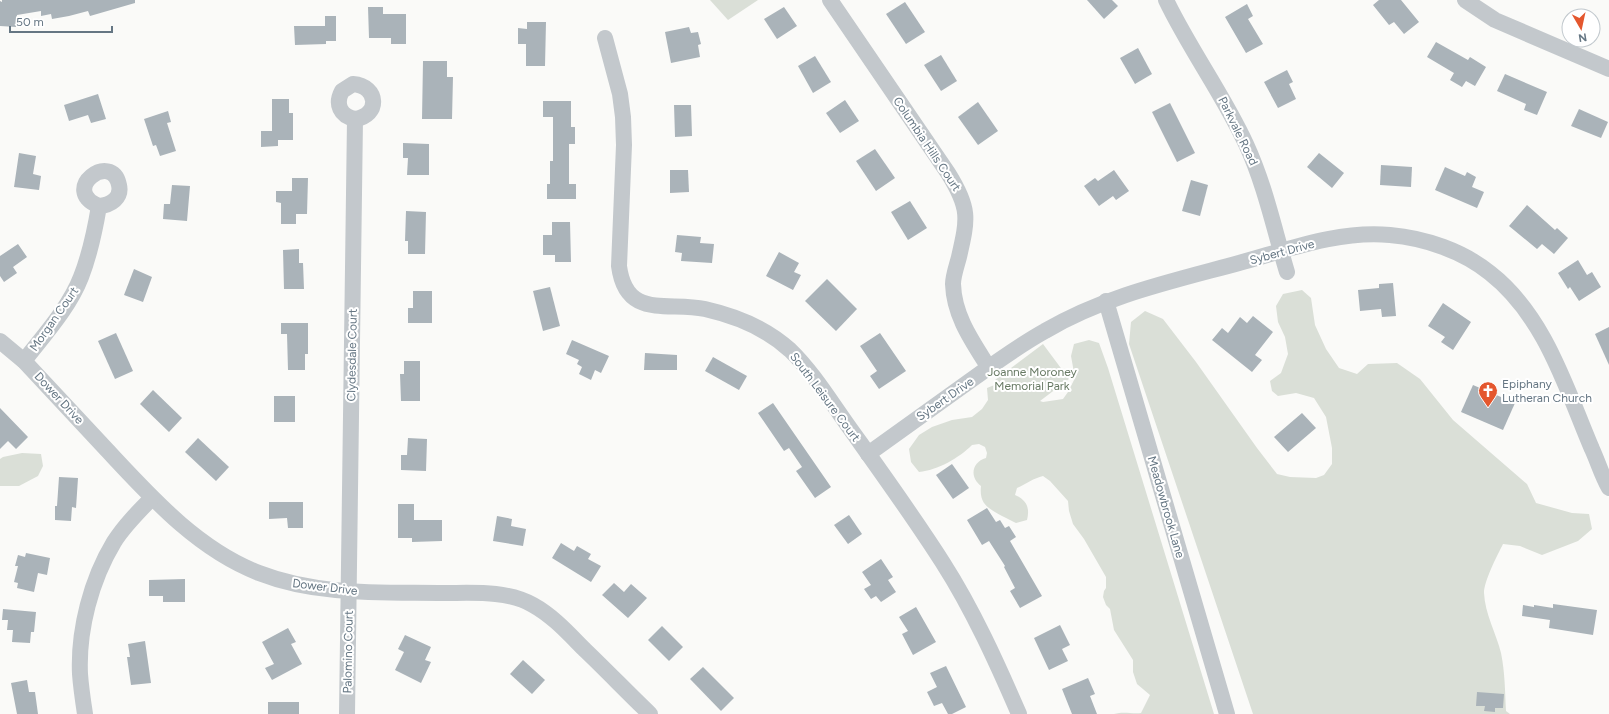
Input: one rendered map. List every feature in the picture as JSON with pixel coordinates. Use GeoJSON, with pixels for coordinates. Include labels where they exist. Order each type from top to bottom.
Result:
{"type":"FeatureCollection","features":[{"type":"Feature","properties":{"kind":"street","name":"Columbia Hills Court"},"geometry":{"type":"LineString","coordinates":[[830,0],[961,193],[966,215],[964,236],[953,283],[956,304],[964,329],[989,368]]}},
{"type":"Feature","properties":{"kind":"street","name":"Parkvale Road"},"geometry":{"type":"LineString","coordinates":[[1166,0],[1246,143],[1258,172],[1287,272]]}},
{"type":"Feature","properties":{"kind":"street"},"geometry":{"type":"LineString","coordinates":[[1465,0],[1494,20],[1609,69]]}},
{"type":"Feature","properties":{"kind":"street","name":"South Leisure Court"},"geometry":{"type":"LineString","coordinates":[[605,38],[619,88],[623,118],[624,145],[619,266],[625,290],[632,297],[648,304],[702,308],[729,315],[753,325],[774,337],[790,350],[804,366],[868,454],[943,564],[986,642],[1019,714]]}},
{"type":"Feature","properties":{"kind":"street","name":"Clydesdale Court"},"geometry":{"type":"LineString","coordinates":[[348,591],[355,119]]}},
{"type":"Feature","properties":{"kind":"street","name":"Morgan Court"},"geometry":{"type":"LineString","coordinates":[[24,361],[47,332],[81,278],[94,234],[99,206]]}},
{"type":"Feature","properties":{"kind":"street","name":"Sybert Drive"},"geometry":{"type":"LineString","coordinates":[[868,454],[1044,331],[1106,301],[1332,239],[1360,235],[1389,235],[1417,239],[1447,249],[1469,259],[1489,272],[1506,287],[1520,303],[1540,331],[1552,354],[1609,488]]}},
{"type":"Feature","properties":{"kind":"street","name":"Meadowbrook Lane"},"geometry":{"type":"LineString","coordinates":[[1106,301],[1227,714]]}},
{"type":"Feature","properties":{"kind":"street","name":"Dower Drive"},"geometry":{"type":"LineString","coordinates":[[0,341],[24,361],[152,498],[196,536],[236,563],[284,581],[311,588],[348,591],[478,593],[500,595],[517,599],[532,605],[566,631],[650,714]]}},
{"type":"Feature","properties":{"kind":"street"},"geometry":{"type":"LineString","coordinates":[[84,714],[80,674],[81,644],[85,617],[92,593],[102,565],[114,542],[131,519],[152,498]]}},
{"type":"Feature","properties":{"kind":"street","name":"Palomino Court"},"geometry":{"type":"LineString","coordinates":[[347,714],[348,591]]}},
{"type":"Feature","properties":{"kind":"green space"},"geometry":{"type":"Polygon","coordinates":[[[710,0],[758,0],[728,20],[710,0]]]}},
{"type":"Feature","properties":{"kind":"green space"},"geometry":{"type":"Polygon","coordinates":[[[1302,290],[1311,298],[1315,325],[1326,349],[1339,368],[1357,374],[1368,364],[1397,363],[1420,379],[1453,420],[1527,484],[1536,503],[1572,513],[1589,514],[1592,529],[1578,541],[1542,555],[1520,546],[1503,544],[1488,575],[1484,593],[1485,601],[1488,616],[1501,653],[1506,711],[1510,714],[1253,714],[1129,344],[1131,322],[1145,311],[1163,319],[1277,474],[1290,477],[1316,478],[1324,475],[1332,464],[1332,448],[1326,417],[1314,398],[1296,393],[1278,396],[1272,391],[1270,381],[1281,373],[1288,354],[1285,337],[1278,322],[1276,306],[1283,294],[1302,290]]]}},
{"type":"Feature","properties":{"kind":"green space","name":"Joanne Moroney Memorial Park"},"geometry":{"type":"Polygon","coordinates":[[[1089,340],[1099,343],[1108,368],[1214,714],[1114,714],[1141,713],[1150,695],[1137,684],[1133,672],[1133,660],[1114,630],[1110,609],[1106,605],[1103,597],[1106,588],[1106,577],[1084,539],[1073,524],[1068,501],[1050,481],[1043,476],[1017,488],[1015,495],[1025,502],[1028,512],[1027,520],[1016,523],[989,508],[981,497],[981,486],[975,478],[974,470],[975,466],[981,460],[986,458],[987,453],[985,447],[979,444],[972,445],[948,463],[926,471],[919,472],[911,462],[909,449],[919,435],[932,427],[952,420],[972,417],[982,409],[988,400],[987,388],[997,384],[995,380],[1043,344],[1069,379],[1040,401],[1043,402],[1063,399],[1075,378],[1071,356],[1074,344],[1089,340]]]}},
{"type":"Feature","properties":{"kind":"green space"},"geometry":{"type":"Polygon","coordinates":[[[22,453],[41,454],[43,466],[38,476],[19,486],[0,486],[0,459],[22,453]]]}},
{"type":"Feature","properties":{"kind":"building"},"geometry":{"type":"Polygon","coordinates":[[[2,0],[135,0],[135,3],[90,16],[88,11],[52,19],[51,14],[41,16],[41,11],[17,15],[16,27],[0,26],[0,1],[2,2],[2,0]]]}},
{"type":"Feature","properties":{"kind":"building"},"geometry":{"type":"Polygon","coordinates":[[[1087,0],[1112,0],[1118,6],[1104,19],[1087,0]]]}},
{"type":"Feature","properties":{"kind":"building"},"geometry":{"type":"Polygon","coordinates":[[[1379,0],[1401,0],[1419,22],[1404,34],[1394,22],[1389,25],[1373,5],[1379,0]]]}},
{"type":"Feature","properties":{"kind":"building"},"geometry":{"type":"Polygon","coordinates":[[[905,2],[925,32],[906,44],[886,14],[905,2]]]}},
{"type":"Feature","properties":{"kind":"building"},"geometry":{"type":"Polygon","coordinates":[[[1247,4],[1253,16],[1248,19],[1263,44],[1246,53],[1225,17],[1247,4]]]}},
{"type":"Feature","properties":{"kind":"building"},"geometry":{"type":"Polygon","coordinates":[[[368,7],[383,7],[383,14],[406,14],[406,44],[391,44],[391,38],[369,38],[368,7]]]}},
{"type":"Feature","properties":{"kind":"building"},"geometry":{"type":"Polygon","coordinates":[[[784,7],[797,26],[777,39],[764,19],[784,7]]]}},
{"type":"Feature","properties":{"kind":"building"},"geometry":{"type":"Polygon","coordinates":[[[325,16],[336,16],[336,41],[326,41],[326,44],[295,45],[294,26],[325,26],[325,16]]]}},
{"type":"Feature","properties":{"kind":"building"},"geometry":{"type":"Polygon","coordinates":[[[527,22],[546,22],[545,66],[526,66],[526,44],[518,44],[518,28],[527,29],[527,22]]]}},
{"type":"Feature","properties":{"kind":"building"},"geometry":{"type":"Polygon","coordinates":[[[689,27],[691,33],[698,32],[701,44],[698,45],[700,57],[671,63],[665,32],[689,27]]]}},
{"type":"Feature","properties":{"kind":"building"},"geometry":{"type":"Polygon","coordinates":[[[1436,42],[1468,60],[1470,57],[1486,67],[1475,86],[1466,81],[1462,87],[1450,80],[1454,73],[1427,57],[1436,42]]]}},
{"type":"Feature","properties":{"kind":"building"},"geometry":{"type":"Polygon","coordinates":[[[1138,48],[1152,74],[1135,84],[1120,58],[1138,48]]]}},
{"type":"Feature","properties":{"kind":"building"},"geometry":{"type":"Polygon","coordinates":[[[941,55],[957,81],[941,91],[924,65],[941,55]]]}},
{"type":"Feature","properties":{"kind":"building"},"geometry":{"type":"Polygon","coordinates":[[[815,56],[831,82],[813,93],[798,66],[815,56]]]}},
{"type":"Feature","properties":{"kind":"building"},"geometry":{"type":"Polygon","coordinates":[[[423,61],[447,61],[447,77],[453,77],[452,119],[422,119],[423,61]]]}},
{"type":"Feature","properties":{"kind":"building"},"geometry":{"type":"Polygon","coordinates":[[[1287,70],[1293,82],[1289,84],[1296,99],[1278,108],[1264,82],[1287,70]]]}},
{"type":"Feature","properties":{"kind":"building"},"geometry":{"type":"Polygon","coordinates":[[[1505,74],[1547,92],[1537,115],[1524,110],[1526,104],[1497,91],[1505,74]]]}},
{"type":"Feature","properties":{"kind":"building"},"geometry":{"type":"Polygon","coordinates":[[[98,94],[106,119],[91,123],[88,115],[69,121],[64,105],[98,94]]]}},
{"type":"Feature","properties":{"kind":"building"},"geometry":{"type":"Polygon","coordinates":[[[272,99],[289,99],[289,113],[293,113],[293,140],[278,140],[278,146],[261,147],[261,131],[272,131],[272,99]]]}},
{"type":"Feature","properties":{"kind":"building"},"geometry":{"type":"Polygon","coordinates":[[[845,100],[859,121],[840,133],[826,113],[845,100]]]}},
{"type":"Feature","properties":{"kind":"building"},"geometry":{"type":"Polygon","coordinates":[[[543,101],[571,101],[571,127],[575,127],[575,144],[569,144],[569,184],[576,184],[576,199],[547,199],[547,184],[550,184],[550,161],[553,161],[553,117],[543,117],[543,101]]]}},
{"type":"Feature","properties":{"kind":"building"},"geometry":{"type":"Polygon","coordinates":[[[978,102],[998,131],[978,145],[958,117],[978,102]]]}},
{"type":"Feature","properties":{"kind":"building"},"geometry":{"type":"Polygon","coordinates":[[[1170,103],[1195,153],[1177,162],[1152,112],[1170,103]]]}},
{"type":"Feature","properties":{"kind":"building"},"geometry":{"type":"Polygon","coordinates":[[[674,105],[691,105],[692,136],[675,137],[674,105]]]}},
{"type":"Feature","properties":{"kind":"building"},"geometry":{"type":"Polygon","coordinates":[[[1579,109],[1608,122],[1601,138],[1571,126],[1579,109]]]}},
{"type":"Feature","properties":{"kind":"building"},"geometry":{"type":"Polygon","coordinates":[[[168,111],[171,122],[167,123],[176,151],[160,156],[156,145],[153,146],[144,119],[168,111]]]}},
{"type":"Feature","properties":{"kind":"building"},"geometry":{"type":"Polygon","coordinates":[[[403,143],[429,144],[429,175],[407,175],[408,158],[403,158],[403,143]]]}},
{"type":"Feature","properties":{"kind":"building"},"geometry":{"type":"Polygon","coordinates":[[[875,149],[895,178],[876,191],[856,161],[875,149]]]}},
{"type":"Feature","properties":{"kind":"building"},"geometry":{"type":"Polygon","coordinates":[[[19,153],[36,156],[33,174],[41,176],[39,190],[14,187],[19,153]]]}},
{"type":"Feature","properties":{"kind":"building"},"geometry":{"type":"Polygon","coordinates":[[[1319,153],[1344,173],[1332,188],[1307,167],[1319,153]]]}},
{"type":"Feature","properties":{"kind":"building"},"geometry":{"type":"Polygon","coordinates":[[[1381,165],[1412,167],[1411,187],[1380,185],[1381,165]]]}},
{"type":"Feature","properties":{"kind":"building"},"geometry":{"type":"Polygon","coordinates":[[[1445,167],[1465,176],[1467,172],[1476,177],[1472,187],[1484,192],[1477,208],[1435,190],[1445,167]]]}},
{"type":"Feature","properties":{"kind":"building"},"geometry":{"type":"Polygon","coordinates":[[[670,170],[688,170],[689,192],[670,193],[670,170]]]}},
{"type":"Feature","properties":{"kind":"building"},"geometry":{"type":"Polygon","coordinates":[[[1114,170],[1129,191],[1116,200],[1113,196],[1099,206],[1084,186],[1095,178],[1098,181],[1114,170]]]}},
{"type":"Feature","properties":{"kind":"building"},"geometry":{"type":"Polygon","coordinates":[[[292,178],[308,178],[307,214],[296,214],[296,224],[281,224],[281,203],[276,202],[276,191],[292,191],[292,178]]]}},
{"type":"Feature","properties":{"kind":"building"},"geometry":{"type":"Polygon","coordinates":[[[1191,180],[1208,185],[1200,216],[1182,211],[1191,180]]]}},
{"type":"Feature","properties":{"kind":"building"},"geometry":{"type":"Polygon","coordinates":[[[172,185],[190,186],[187,221],[163,219],[164,204],[170,204],[172,185]]]}},
{"type":"Feature","properties":{"kind":"building"},"geometry":{"type":"Polygon","coordinates":[[[910,201],[927,228],[908,240],[891,212],[910,201]]]}},
{"type":"Feature","properties":{"kind":"building"},"geometry":{"type":"Polygon","coordinates":[[[1527,205],[1555,230],[1557,228],[1568,238],[1554,254],[1542,244],[1537,249],[1509,226],[1527,205]]]}},
{"type":"Feature","properties":{"kind":"building"},"geometry":{"type":"Polygon","coordinates":[[[406,211],[426,212],[425,254],[408,254],[408,241],[405,241],[406,211]]]}},
{"type":"Feature","properties":{"kind":"building"},"geometry":{"type":"Polygon","coordinates":[[[552,222],[570,222],[571,262],[555,262],[555,255],[543,255],[543,235],[552,235],[552,222]]]}},
{"type":"Feature","properties":{"kind":"building"},"geometry":{"type":"Polygon","coordinates":[[[677,235],[701,237],[700,243],[714,244],[712,263],[681,261],[682,253],[675,252],[677,235]]]}},
{"type":"Feature","properties":{"kind":"building"},"geometry":{"type":"Polygon","coordinates":[[[18,244],[27,257],[13,267],[17,273],[4,282],[0,276],[0,256],[18,244]]]}},
{"type":"Feature","properties":{"kind":"building"},"geometry":{"type":"Polygon","coordinates":[[[299,249],[299,263],[303,263],[304,289],[284,289],[283,250],[299,249]]]}},
{"type":"Feature","properties":{"kind":"building"},"geometry":{"type":"Polygon","coordinates":[[[779,252],[799,263],[794,272],[801,275],[793,290],[766,276],[779,252]]]}},
{"type":"Feature","properties":{"kind":"building"},"geometry":{"type":"Polygon","coordinates":[[[1578,260],[1587,275],[1592,272],[1601,287],[1579,301],[1570,287],[1568,289],[1558,273],[1578,260]]]}},
{"type":"Feature","properties":{"kind":"building"},"geometry":{"type":"Polygon","coordinates":[[[134,269],[152,277],[143,302],[124,295],[134,269]]]}},
{"type":"Feature","properties":{"kind":"building"},"geometry":{"type":"Polygon","coordinates":[[[827,279],[857,309],[836,331],[805,301],[827,279]]]}},
{"type":"Feature","properties":{"kind":"building"},"geometry":{"type":"Polygon","coordinates":[[[1393,283],[1396,316],[1382,317],[1381,309],[1360,311],[1358,290],[1379,288],[1379,284],[1393,283]]]}},
{"type":"Feature","properties":{"kind":"building"},"geometry":{"type":"Polygon","coordinates":[[[550,287],[560,326],[543,331],[533,291],[550,287]]]}},
{"type":"Feature","properties":{"kind":"building"},"geometry":{"type":"Polygon","coordinates":[[[413,291],[432,291],[432,323],[408,323],[408,308],[413,308],[413,291]]]}},
{"type":"Feature","properties":{"kind":"building"},"geometry":{"type":"Polygon","coordinates":[[[1443,303],[1471,322],[1453,350],[1441,342],[1445,337],[1428,326],[1443,303]]]}},
{"type":"Feature","properties":{"kind":"building"},"geometry":{"type":"Polygon","coordinates":[[[1253,316],[1273,332],[1255,355],[1262,360],[1252,372],[1212,340],[1222,328],[1228,333],[1240,317],[1247,323],[1253,316]]]}},
{"type":"Feature","properties":{"kind":"building"},"geometry":{"type":"Polygon","coordinates":[[[281,323],[308,323],[308,354],[305,354],[305,370],[288,370],[287,334],[281,334],[281,323]]]}},
{"type":"Feature","properties":{"kind":"building"},"geometry":{"type":"Polygon","coordinates":[[[1609,327],[1609,365],[1595,334],[1609,327]]]}},
{"type":"Feature","properties":{"kind":"building"},"geometry":{"type":"Polygon","coordinates":[[[116,333],[133,371],[115,379],[98,341],[116,333]]]}},
{"type":"Feature","properties":{"kind":"building"},"geometry":{"type":"Polygon","coordinates":[[[880,333],[906,371],[879,389],[870,376],[877,371],[860,346],[880,333]]]}},
{"type":"Feature","properties":{"kind":"building"},"geometry":{"type":"Polygon","coordinates":[[[572,340],[609,356],[601,373],[595,370],[591,380],[579,374],[582,367],[577,364],[579,360],[566,354],[572,340]]]}},
{"type":"Feature","properties":{"kind":"building"},"geometry":{"type":"Polygon","coordinates":[[[645,353],[677,355],[677,370],[644,370],[645,353]]]}},
{"type":"Feature","properties":{"kind":"building"},"geometry":{"type":"Polygon","coordinates":[[[713,357],[747,376],[739,390],[705,371],[713,357]]]}},
{"type":"Feature","properties":{"kind":"building"},"geometry":{"type":"Polygon","coordinates":[[[404,361],[420,361],[420,401],[401,401],[400,374],[404,374],[404,361]]]}},
{"type":"Feature","properties":{"kind":"building","name":"Epiphany Lutheran Church"},"geometry":{"type":"Polygon","coordinates":[[[1473,385],[1515,403],[1503,430],[1461,412],[1473,385]]]}},
{"type":"Feature","properties":{"kind":"building"},"geometry":{"type":"Polygon","coordinates":[[[153,390],[182,418],[169,432],[140,404],[153,390]]]}},
{"type":"Feature","properties":{"kind":"building"},"geometry":{"type":"Polygon","coordinates":[[[274,396],[295,396],[295,422],[274,422],[274,396]]]}},
{"type":"Feature","properties":{"kind":"building"},"geometry":{"type":"Polygon","coordinates":[[[773,403],[831,487],[815,498],[796,471],[802,467],[789,448],[784,451],[758,413],[773,403]]]}},
{"type":"Feature","properties":{"kind":"building"},"geometry":{"type":"Polygon","coordinates":[[[0,408],[28,437],[16,449],[8,441],[0,449],[0,408]]]}},
{"type":"Feature","properties":{"kind":"building"},"geometry":{"type":"Polygon","coordinates":[[[1302,413],[1316,428],[1288,452],[1274,437],[1302,413]]]}},
{"type":"Feature","properties":{"kind":"building"},"geometry":{"type":"Polygon","coordinates":[[[198,438],[229,467],[216,481],[185,452],[198,438]]]}},
{"type":"Feature","properties":{"kind":"building"},"geometry":{"type":"Polygon","coordinates":[[[408,438],[427,439],[426,471],[401,470],[401,455],[407,455],[408,438]]]}},
{"type":"Feature","properties":{"kind":"building"},"geometry":{"type":"Polygon","coordinates":[[[952,464],[969,488],[953,499],[936,475],[952,464]]]}},
{"type":"Feature","properties":{"kind":"building"},"geometry":{"type":"Polygon","coordinates":[[[59,477],[78,478],[76,508],[72,507],[71,521],[55,520],[55,506],[57,506],[59,477]]]}},
{"type":"Feature","properties":{"kind":"building"},"geometry":{"type":"Polygon","coordinates":[[[269,502],[303,502],[303,528],[288,528],[287,518],[269,519],[269,502]]]}},
{"type":"Feature","properties":{"kind":"building"},"geometry":{"type":"Polygon","coordinates":[[[398,504],[414,504],[414,520],[442,520],[442,541],[412,542],[412,538],[398,538],[398,504]]]}},
{"type":"Feature","properties":{"kind":"building"},"geometry":{"type":"Polygon","coordinates":[[[987,508],[996,522],[1000,520],[1005,528],[1009,526],[1016,537],[1010,541],[1042,596],[1020,608],[1010,591],[1015,588],[1004,567],[1005,566],[989,541],[982,545],[967,520],[987,508]]]}},
{"type":"Feature","properties":{"kind":"building"},"geometry":{"type":"Polygon","coordinates":[[[849,515],[862,534],[848,544],[834,525],[849,515]]]}},
{"type":"Feature","properties":{"kind":"building"},"geometry":{"type":"Polygon","coordinates":[[[497,516],[512,519],[511,526],[526,529],[523,546],[493,541],[497,516]]]}},
{"type":"Feature","properties":{"kind":"building"},"geometry":{"type":"Polygon","coordinates":[[[561,543],[574,551],[577,546],[591,554],[588,559],[601,566],[591,582],[552,558],[561,543]]]}},
{"type":"Feature","properties":{"kind":"building"},"geometry":{"type":"Polygon","coordinates":[[[26,553],[50,558],[47,575],[38,573],[34,592],[17,588],[18,583],[14,582],[18,566],[15,566],[18,555],[25,557],[26,553]]]}},
{"type":"Feature","properties":{"kind":"building"},"geometry":{"type":"Polygon","coordinates":[[[881,559],[893,577],[888,580],[896,592],[881,602],[876,596],[871,599],[864,589],[871,585],[862,572],[881,559]]]}},
{"type":"Feature","properties":{"kind":"building"},"geometry":{"type":"Polygon","coordinates":[[[185,579],[185,602],[163,602],[163,596],[149,596],[149,580],[185,579]]]}},
{"type":"Feature","properties":{"kind":"building"},"geometry":{"type":"Polygon","coordinates":[[[614,583],[624,592],[631,584],[647,598],[628,618],[602,595],[614,583]]]}},
{"type":"Feature","properties":{"kind":"building"},"geometry":{"type":"Polygon","coordinates":[[[1553,604],[1597,610],[1593,635],[1549,628],[1550,620],[1522,616],[1523,605],[1553,608],[1553,604]]]}},
{"type":"Feature","properties":{"kind":"building"},"geometry":{"type":"Polygon","coordinates":[[[916,607],[936,642],[913,655],[902,634],[908,631],[899,617],[916,607]]]}},
{"type":"Feature","properties":{"kind":"building"},"geometry":{"type":"Polygon","coordinates":[[[3,609],[36,612],[34,632],[31,632],[30,643],[12,642],[13,630],[7,630],[8,620],[2,620],[3,609]]]}},
{"type":"Feature","properties":{"kind":"building"},"geometry":{"type":"Polygon","coordinates":[[[1060,625],[1070,645],[1062,649],[1068,661],[1049,670],[1034,638],[1060,625]]]}},
{"type":"Feature","properties":{"kind":"building"},"geometry":{"type":"Polygon","coordinates":[[[662,626],[683,647],[669,661],[648,640],[662,626]]]}},
{"type":"Feature","properties":{"kind":"building"},"geometry":{"type":"Polygon","coordinates":[[[288,628],[296,642],[291,644],[302,664],[272,680],[265,668],[274,664],[262,642],[288,628]]]}},
{"type":"Feature","properties":{"kind":"building"},"geometry":{"type":"Polygon","coordinates":[[[405,635],[431,647],[425,660],[431,662],[421,683],[395,670],[404,652],[398,649],[405,635]]]}},
{"type":"Feature","properties":{"kind":"building"},"geometry":{"type":"Polygon","coordinates":[[[145,641],[151,683],[131,685],[127,657],[130,657],[128,644],[145,641]]]}},
{"type":"Feature","properties":{"kind":"building"},"geometry":{"type":"Polygon","coordinates":[[[523,660],[545,680],[532,694],[510,674],[523,660]]]}},
{"type":"Feature","properties":{"kind":"building"},"geometry":{"type":"Polygon","coordinates":[[[946,666],[966,707],[952,714],[948,714],[942,703],[934,706],[927,692],[937,687],[930,673],[946,666]]]}},
{"type":"Feature","properties":{"kind":"building"},"geometry":{"type":"Polygon","coordinates":[[[703,667],[734,698],[721,711],[690,679],[703,667]]]}},
{"type":"Feature","properties":{"kind":"building"},"geometry":{"type":"Polygon","coordinates":[[[1088,678],[1095,694],[1090,696],[1097,714],[1072,714],[1062,689],[1088,678]]]}},
{"type":"Feature","properties":{"kind":"building"},"geometry":{"type":"Polygon","coordinates":[[[27,680],[29,692],[35,692],[38,714],[17,714],[11,683],[27,680]]]}},
{"type":"Feature","properties":{"kind":"building"},"geometry":{"type":"Polygon","coordinates":[[[1477,692],[1504,694],[1503,708],[1495,708],[1495,712],[1484,711],[1485,706],[1476,706],[1477,692]]]}},
{"type":"Feature","properties":{"kind":"building"},"geometry":{"type":"Polygon","coordinates":[[[268,702],[299,702],[299,714],[268,714],[268,702]]]}},
{"type":"Feature","properties":{"kind":"place","name":"Epiphany Lutheran Church"},"geometry":{"type":"Point","coordinates":[1488,408]}}]}
